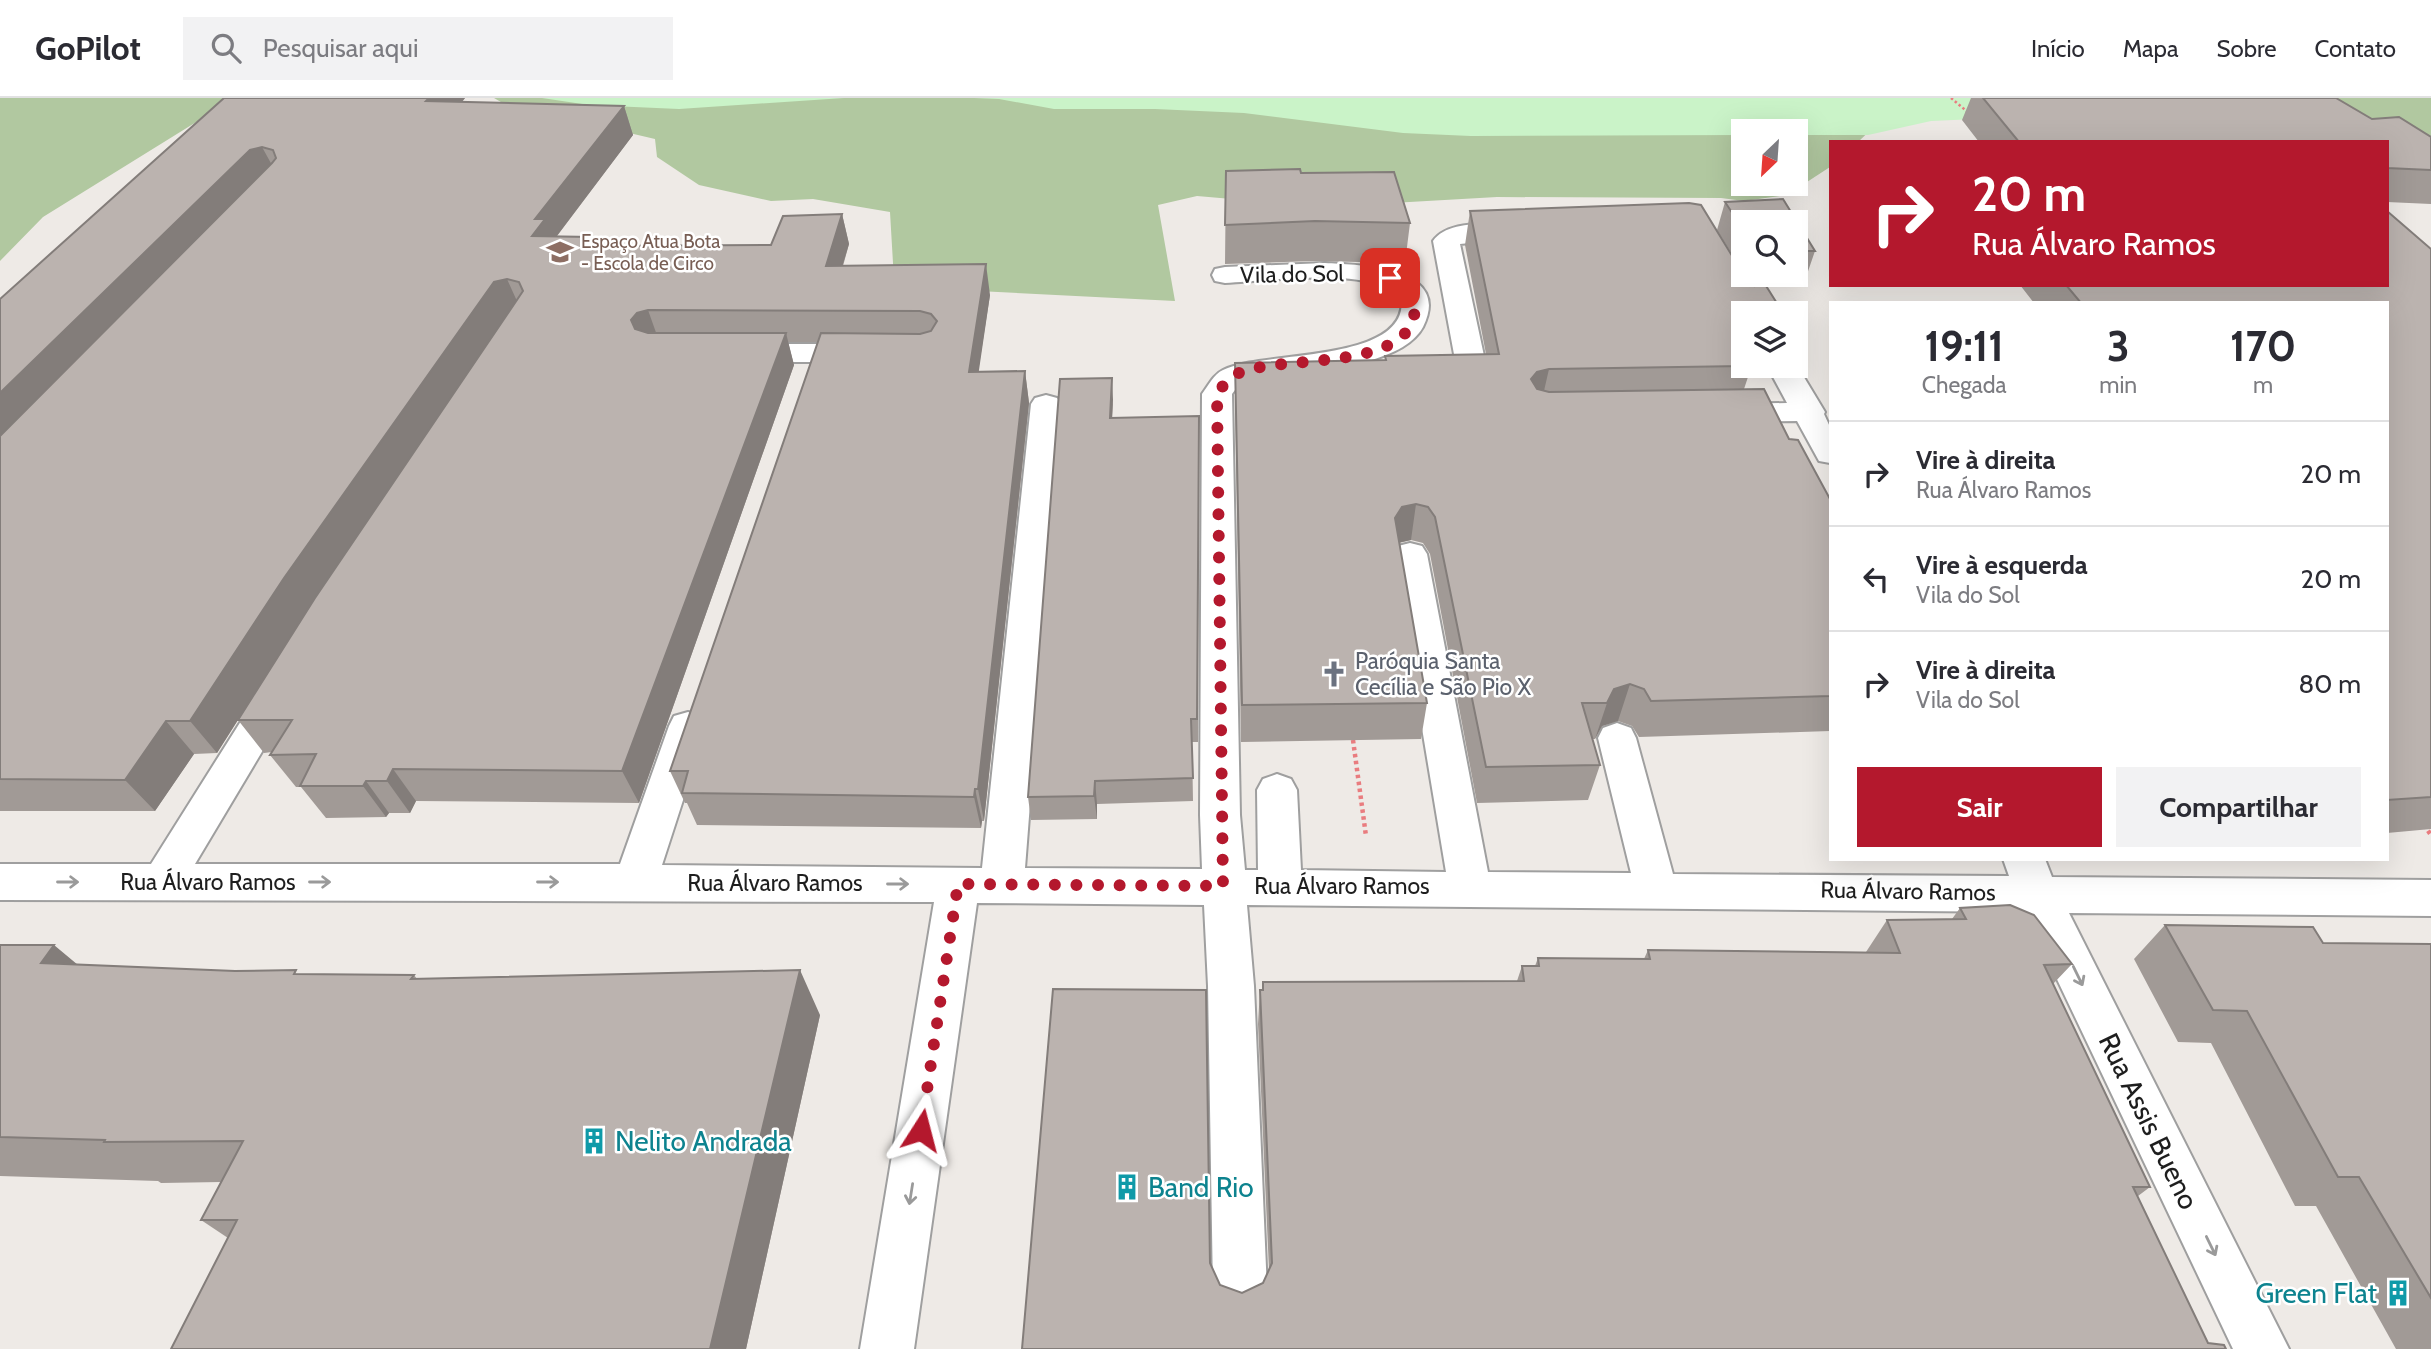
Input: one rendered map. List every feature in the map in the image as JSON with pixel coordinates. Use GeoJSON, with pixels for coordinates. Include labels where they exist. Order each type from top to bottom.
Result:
{"type":"FeatureCollection","features":[{"type":"Feature","properties":{"kind":"street"},"geometry":{"type":"LineString","coordinates":[[1471,365],[1446,241],[1459,234],[1542,231]]}},
{"type":"Feature","properties":{"kind":"street","name":"Vila do Sol"},"geometry":{"type":"LineString","coordinates":[[1223,886],[1217,394],[1231,376],[1260,368],[1349,358],[1377,349],[1406,330],[1414,318],[1416,306],[1413,293],[1403,284],[1376,274],[1225,275]]}},
{"type":"Feature","properties":{"kind":"street"},"geometry":{"type":"LineString","coordinates":[[711,353],[811,366],[898,354]]}},
{"type":"Feature","properties":{"kind":"street"},"geometry":{"type":"LineString","coordinates":[[1789,378],[1810,412],[1829,452]]}},
{"type":"Feature","properties":{"kind":"street"},"geometry":{"type":"LineString","coordinates":[[887,1349],[980,885],[1046,404]]}},
{"type":"Feature","properties":{"kind":"street"},"geometry":{"type":"LineString","coordinates":[[1702,413],[1810,412]]}},
{"type":"Feature","properties":{"kind":"street"},"geometry":{"type":"LineString","coordinates":[[1410,554],[1470,887]]}},
{"type":"Feature","properties":{"kind":"street"},"geometry":{"type":"LineString","coordinates":[[162,883],[293,669]]}},
{"type":"Feature","properties":{"kind":"street"},"geometry":{"type":"LineString","coordinates":[[635,881],[702,687]]}},
{"type":"Feature","properties":{"kind":"street"},"geometry":{"type":"LineString","coordinates":[[1617,738],[1656,889]]}},
{"type":"Feature","properties":{"kind":"street"},"geometry":{"type":"LineString","coordinates":[[1277,790],[1280,886]]}},
{"type":"Feature","properties":{"kind":"street","name":"Rua Álvaro Ramos"},"geometry":{"type":"LineString","coordinates":[[0,882],[635,881],[1656,889],[2030,876],[2431,898]]}},
{"type":"Feature","properties":{"kind":"street","name":"Rua Assis Bueno"},"geometry":{"type":"LineString","coordinates":[[2030,876],[2262,1349]]}},
{"type":"Feature","properties":{"kind":"street"},"geometry":{"type":"LineString","coordinates":[[1223,886],[1231,986],[1240,1291]]}},
{"type":"Feature","properties":{"kind":"path"},"geometry":{"type":"LineString","coordinates":[[1951,98],[1972,116]]}},
{"type":"Feature","properties":{"kind":"path"},"geometry":{"type":"LineString","coordinates":[[1353,740],[1364,811]]}},
{"type":"Feature","properties":{"kind":"path"},"geometry":{"type":"LineString","coordinates":[[2415,814],[2431,835]]}},
{"type":"Feature","properties":{"kind":"green space"},"geometry":{"type":"Polygon","coordinates":[[[0,98],[235,98],[43,217],[0,261],[0,98]]]}},
{"type":"Feature","properties":{"kind":"green space"},"geometry":{"type":"Polygon","coordinates":[[[494,98],[1964,98],[1879,122],[1860,140],[1829,140],[1829,168],[1808,181],[1808,119],[1731,119],[1731,196],[1780,196],[1744,201],[1721,198],[1497,197],[1322,207],[1197,196],[1158,205],[1175,301],[938,289],[894,280],[890,212],[813,199],[771,201],[699,185],[657,157],[655,139],[578,121],[535,122],[494,98]]]}},
{"type":"Feature","properties":{"kind":"green space"},"geometry":{"type":"Polygon","coordinates":[[[542,98],[844,98],[679,109],[589,105],[542,98]]]}},
{"type":"Feature","properties":{"kind":"green space"},"geometry":{"type":"Polygon","coordinates":[[[974,98],[1982,98],[1976,119],[1931,121],[1868,135],[1808,135],[1808,119],[1731,119],[1731,135],[1471,136],[1403,133],[1244,113],[1155,109],[1054,109],[999,99],[974,98]]]}},
{"type":"Feature","properties":{"kind":"green space"},"geometry":{"type":"Polygon","coordinates":[[[2170,98],[2431,98],[2431,158],[2389,143],[2389,140],[2377,140],[2170,98]]]}},
{"type":"Feature","properties":{"kind":"building"},"geometry":{"type":"Polygon","coordinates":[[[224,98],[429,98],[426,101],[624,106],[535,219],[545,219],[532,236],[591,237],[586,246],[771,245],[783,216],[842,214],[826,266],[986,264],[969,372],[1025,371],[978,789],[975,789],[974,797],[682,793],[688,771],[670,771],[821,333],[920,334],[931,331],[937,321],[931,314],[920,311],[648,310],[637,313],[631,320],[635,329],[648,333],[786,333],[622,771],[393,769],[387,781],[366,781],[363,786],[300,786],[316,754],[270,755],[292,720],[238,720],[315,598],[523,291],[519,282],[507,279],[494,282],[284,578],[190,721],[166,721],[125,780],[0,779],[0,436],[272,163],[276,158],[273,150],[262,147],[250,150],[0,393],[0,299],[224,98]]]}},
{"type":"Feature","properties":{"kind":"building"},"geometry":{"type":"Polygon","coordinates":[[[1983,98],[2336,98],[2372,119],[2399,117],[2431,137],[2431,170],[2389,168],[2389,140],[2017,140],[1983,98]]]}},
{"type":"Feature","properties":{"kind":"building"},"geometry":{"type":"Polygon","coordinates":[[[1300,169],[1301,173],[1394,172],[1410,223],[1315,221],[1225,225],[1226,171],[1300,169]]]}},
{"type":"Feature","properties":{"kind":"building"},"geometry":{"type":"Polygon","coordinates":[[[1783,199],[1790,210],[1731,211],[1725,202],[1783,199]]]}},
{"type":"Feature","properties":{"kind":"building"},"geometry":{"type":"Polygon","coordinates":[[[1689,203],[1701,205],[1731,254],[1731,287],[1767,287],[1776,301],[1731,301],[1731,366],[1549,369],[1537,372],[1531,379],[1537,389],[1549,392],[1764,389],[1789,439],[1798,440],[1829,497],[1829,696],[1651,701],[1644,689],[1630,684],[1614,689],[1607,703],[1582,703],[1600,765],[1486,767],[1435,517],[1428,507],[1416,504],[1402,507],[1395,518],[1427,703],[1242,705],[1235,363],[1386,360],[1385,356],[1499,354],[1470,211],[1689,203]]]}},
{"type":"Feature","properties":{"kind":"building"},"geometry":{"type":"Polygon","coordinates":[[[2389,213],[2431,249],[2431,797],[2389,800],[2389,301],[2079,301],[2068,287],[2389,287],[2389,213]]]}},
{"type":"Feature","properties":{"kind":"building"},"geometry":{"type":"Polygon","coordinates":[[[1808,240],[1815,251],[1808,251],[1808,240]]]}},
{"type":"Feature","properties":{"kind":"building"},"geometry":{"type":"Polygon","coordinates":[[[1112,378],[1110,418],[1199,416],[1197,719],[1191,719],[1193,778],[1095,781],[1094,796],[1028,797],[1060,379],[1112,378]]]}},
{"type":"Feature","properties":{"kind":"building"},"geometry":{"type":"Polygon","coordinates":[[[2010,905],[2034,915],[2072,964],[2044,965],[2150,1187],[2133,1187],[2208,1343],[2224,1345],[2226,1349],[1022,1349],[1053,989],[1206,990],[1210,1263],[1220,1285],[1242,1293],[1263,1283],[1272,1263],[1260,990],[1263,990],[1263,982],[1524,981],[1522,966],[1539,966],[1538,958],[1650,959],[1648,950],[1900,953],[1887,920],[1966,919],[1960,908],[2010,905]]]}},
{"type":"Feature","properties":{"kind":"building"},"geometry":{"type":"Polygon","coordinates":[[[2165,925],[2313,927],[2323,943],[2431,944],[2431,1298],[2359,1177],[2338,1177],[2247,1011],[2213,1010],[2165,925]]]}},
{"type":"Feature","properties":{"kind":"building"},"geometry":{"type":"Polygon","coordinates":[[[0,945],[54,945],[41,963],[235,971],[296,970],[294,974],[414,975],[411,979],[800,970],[710,1349],[171,1349],[237,1220],[201,1220],[243,1141],[104,1142],[105,1140],[0,1137],[0,945]]]}},
{"type":"Feature","properties":{"kind":"place","name":"Espaço Atua Bota - Escola de Circo"},"geometry":{"type":"Point","coordinates":[560,252]}},
{"type":"Feature","properties":{"kind":"place","name":"Paróquia Santa Cecília e São Pio X"},"geometry":{"type":"Point","coordinates":[1334,674]}},
{"type":"Feature","properties":{"kind":"place","name":"Nelito Andrada"},"geometry":{"type":"Point","coordinates":[594,1141]}},
{"type":"Feature","properties":{"kind":"place","name":"Band Rio"},"geometry":{"type":"Point","coordinates":[1127,1187]}},
{"type":"Feature","properties":{"kind":"place","name":"Green Flat"},"geometry":{"type":"Point","coordinates":[2398,1293]}},
{"type":"Feature","properties":{"kind":"route"},"geometry":{"type":"LineString","coordinates":[[921,1130],[958,884],[1223,886],[1217,394],[1231,376],[1260,368],[1349,358],[1394,340],[1406,330],[1414,318],[1416,306],[1413,293],[1390,278]]}}]}
